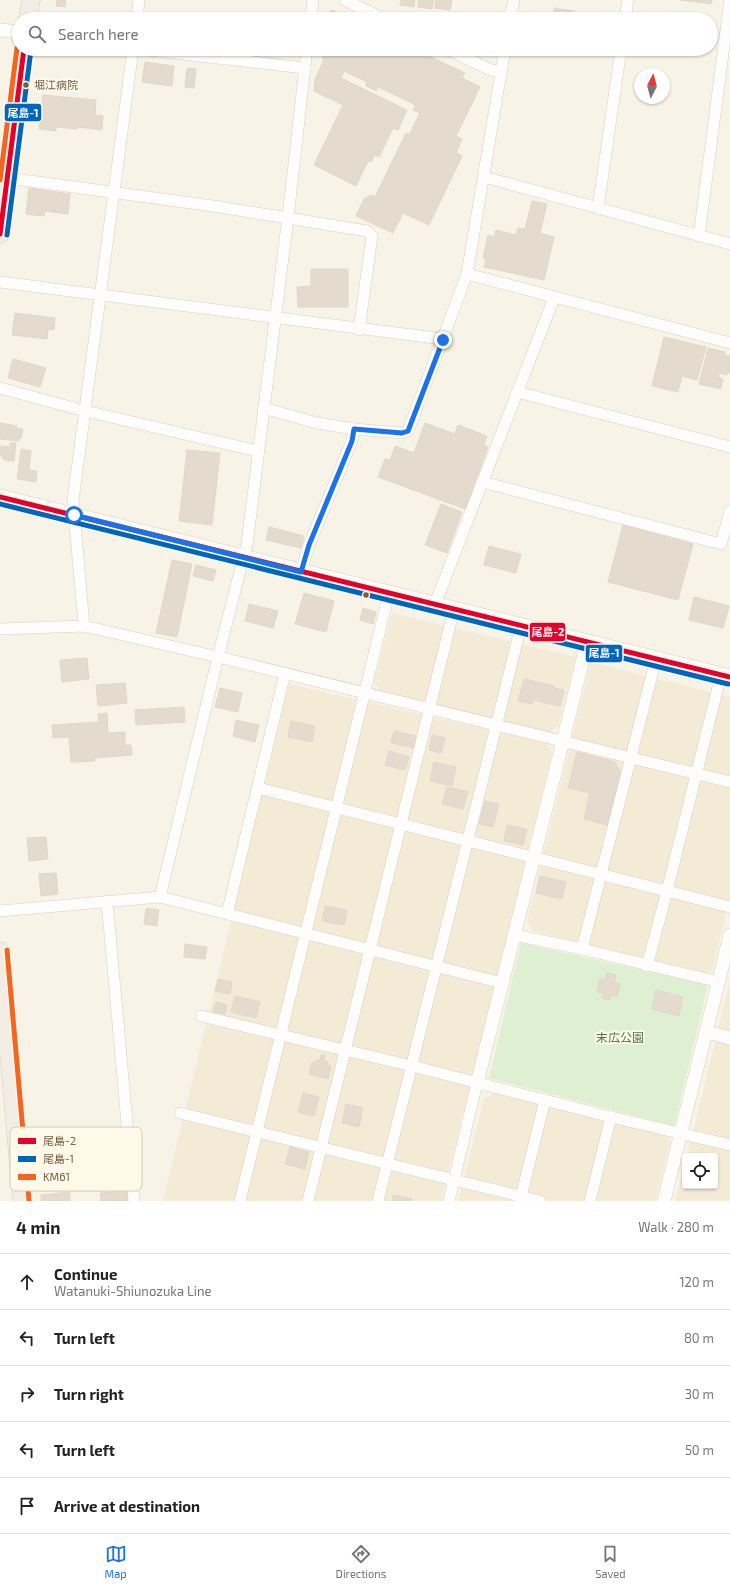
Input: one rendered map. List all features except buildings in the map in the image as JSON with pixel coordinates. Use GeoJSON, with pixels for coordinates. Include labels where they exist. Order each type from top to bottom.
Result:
{"type":"FeatureCollection","features":[{"type":"Feature","properties":{"kind":"highway"},"geometry":{"type":"LineString","coordinates":[[29,12],[31,0]]}},
{"type":"Feature","properties":{"kind":"highway"},"geometry":{"type":"LineString","coordinates":[[0,234],[8,178],[5,156],[23,56]]}},
{"type":"Feature","properties":{"kind":"highway"},"geometry":{"type":"LineString","coordinates":[[0,950],[5,1073],[12,1127]]}},
{"type":"Feature","properties":{"kind":"highway"},"geometry":{"type":"LineString","coordinates":[[21,1191],[22,1201]]}},
{"type":"Feature","properties":{"kind":"main road"},"geometry":{"type":"LineString","coordinates":[[0,497],[725,676]]}},
{"type":"Feature","properties":{"kind":"street"},"geometry":{"type":"LineString","coordinates":[[138,12],[139,0]]}},
{"type":"Feature","properties":{"kind":"street"},"geometry":{"type":"LineString","coordinates":[[312,12],[313,0]]}},
{"type":"Feature","properties":{"kind":"street"},"geometry":{"type":"LineString","coordinates":[[345,0],[370,12]]}},
{"type":"Feature","properties":{"kind":"street"},"geometry":{"type":"LineString","coordinates":[[511,12],[514,0]]}},
{"type":"Feature","properties":{"kind":"street"},"geometry":{"type":"LineString","coordinates":[[627,12],[628,0]]}},
{"type":"Feature","properties":{"kind":"street"},"geometry":{"type":"LineString","coordinates":[[699,236],[730,0]]}},
{"type":"Feature","properties":{"kind":"street"},"geometry":{"type":"LineString","coordinates":[[0,30],[12,31]]}},
{"type":"Feature","properties":{"kind":"street"},"geometry":{"type":"LineString","coordinates":[[84,626],[73,500],[132,56]]}},
{"type":"Feature","properties":{"kind":"street"},"geometry":{"type":"LineString","coordinates":[[200,56],[305,68]]}},
{"type":"Feature","properties":{"kind":"street"},"geometry":{"type":"LineString","coordinates":[[160,897],[247,544],[288,217],[306,56]]}},
{"type":"Feature","properties":{"kind":"street"},"geometry":{"type":"LineString","coordinates":[[462,56],[491,70],[501,72]]}},
{"type":"Feature","properties":{"kind":"street"},"geometry":{"type":"LineString","coordinates":[[263,408],[317,423],[354,429],[402,433],[408,431],[467,274],[504,56]]}},
{"type":"Feature","properties":{"kind":"street"},"geometry":{"type":"LineString","coordinates":[[598,208],[620,56]]}},
{"type":"Feature","properties":{"kind":"street"},"geometry":{"type":"LineString","coordinates":[[484,177],[730,244]]}},
{"type":"Feature","properties":{"kind":"street"},"geometry":{"type":"LineString","coordinates":[[8,178],[288,217],[367,231],[372,236],[359,330]]}},
{"type":"Feature","properties":{"kind":"street"},"geometry":{"type":"LineString","coordinates":[[467,274],[730,343]]}},
{"type":"Feature","properties":{"kind":"street"},"geometry":{"type":"LineString","coordinates":[[0,282],[101,294],[359,330],[443,340]]}},
{"type":"Feature","properties":{"kind":"street"},"geometry":{"type":"LineString","coordinates":[[435,604],[554,298]]}},
{"type":"Feature","properties":{"kind":"street"},"geometry":{"type":"LineString","coordinates":[[0,388],[85,411],[258,451]]}},
{"type":"Feature","properties":{"kind":"street"},"geometry":{"type":"LineString","coordinates":[[517,392],[730,447]]}},
{"type":"Feature","properties":{"kind":"street"},"geometry":{"type":"LineString","coordinates":[[301,572],[309,545],[352,441],[354,429]]}},
{"type":"Feature","properties":{"kind":"street"},"geometry":{"type":"LineString","coordinates":[[482,482],[721,544],[730,511]]}},
{"type":"Feature","properties":{"kind":"street"},"geometry":{"type":"LineString","coordinates":[[240,1201],[389,593]]}},
{"type":"Feature","properties":{"kind":"street"},"geometry":{"type":"LineString","coordinates":[[308,1201],[454,609]]}},
{"type":"Feature","properties":{"kind":"street"},"geometry":{"type":"LineString","coordinates":[[0,629],[84,626],[218,657],[730,782]]}},
{"type":"Feature","properties":{"kind":"street"},"geometry":{"type":"LineString","coordinates":[[378,1201],[521,626]]}},
{"type":"Feature","properties":{"kind":"street"},"geometry":{"type":"LineString","coordinates":[[449,1201],[587,642]]}},
{"type":"Feature","properties":{"kind":"street"},"geometry":{"type":"LineString","coordinates":[[582,949],[656,659]]}},
{"type":"Feature","properties":{"kind":"street"},"geometry":{"type":"LineString","coordinates":[[227,914],[284,673]]}},
{"type":"Feature","properties":{"kind":"street"},"geometry":{"type":"LineString","coordinates":[[648,966],[696,774],[725,676]]}},
{"type":"Feature","properties":{"kind":"street"},"geometry":{"type":"LineString","coordinates":[[258,788],[730,907]]}},
{"type":"Feature","properties":{"kind":"street"},"geometry":{"type":"LineString","coordinates":[[0,911],[160,897],[502,983]]}},
{"type":"Feature","properties":{"kind":"street"},"geometry":{"type":"LineString","coordinates":[[107,901],[127,1127]]}},
{"type":"Feature","properties":{"kind":"street"},"geometry":{"type":"LineString","coordinates":[[514,935],[582,949],[718,982]]}},
{"type":"Feature","properties":{"kind":"street"},"geometry":{"type":"LineString","coordinates":[[664,1201],[730,935]]}},
{"type":"Feature","properties":{"kind":"street"},"geometry":{"type":"LineString","coordinates":[[201,1016],[412,1066],[610,1117],[681,1132],[730,1145]]}},
{"type":"Feature","properties":{"kind":"street"},"geometry":{"type":"LineString","coordinates":[[706,1032],[730,1038]]}},
{"type":"Feature","properties":{"kind":"street"},"geometry":{"type":"LineString","coordinates":[[520,1199],[545,1100]]}},
{"type":"Feature","properties":{"kind":"street"},"geometry":{"type":"LineString","coordinates":[[180,1113],[454,1180],[520,1199],[540,1201]]}},
{"type":"Feature","properties":{"kind":"street"},"geometry":{"type":"LineString","coordinates":[[590,1201],[610,1117]]}},
{"type":"Feature","properties":{"kind":"street"},"geometry":{"type":"LineString","coordinates":[[133,1191],[134,1201]]}},
{"type":"Feature","properties":{"kind":"shaded area"},"geometry":{"type":"Polygon","coordinates":[[[392,613],[576,657],[558,726],[550,732],[380,690],[374,683],[392,613]]]}},
{"type":"Feature","properties":{"kind":"shaded area"},"geometry":{"type":"Polygon","coordinates":[[[591,662],[730,697],[730,898],[712,971],[707,973],[533,931],[527,921],[591,662]]]}},
{"type":"Feature","properties":{"kind":"shaded area"},"geometry":{"type":"Polygon","coordinates":[[[289,684],[547,743],[552,753],[441,1201],[163,1201],[289,684]]]}},
{"type":"Feature","properties":{"kind":"shaded area"},"geometry":{"type":"Polygon","coordinates":[[[730,981],[730,1201],[675,1201],[682,1174],[682,1189],[718,1189],[718,1153],[688,1153],[730,981]]]}},
{"type":"Feature","properties":{"kind":"shaded area"},"geometry":{"type":"Polygon","coordinates":[[[494,1093],[668,1136],[670,1141],[655,1201],[458,1201],[484,1099],[494,1093]]]}},
{"type":"Feature","properties":{"kind":"green space","name":"末広公園"},"geometry":{"type":"Polygon","coordinates":[[[521,943],[708,985],[674,1126],[489,1078],[521,943]]]}},
{"type":"Feature","properties":{"kind":"transit line","name":"KM61"},"geometry":{"type":"LineString","coordinates":[[0,180],[16,56]]}},
{"type":"Feature","properties":{"kind":"transit line","name":"尾島-2"},"geometry":{"type":"LineString","coordinates":[[0,234],[23,56]]}},
{"type":"Feature","properties":{"kind":"transit line","name":"尾島-1"},"geometry":{"type":"LineString","coordinates":[[7,235],[30,56]]}},
{"type":"Feature","properties":{"kind":"transit line","name":"尾島-2"},"geometry":{"type":"LineString","coordinates":[[0,497],[730,677]]}},
{"type":"Feature","properties":{"kind":"transit line","name":"尾島-1"},"geometry":{"type":"LineString","coordinates":[[0,504],[728,684]]}},
{"type":"Feature","properties":{"kind":"transit line","name":"KM61"},"geometry":{"type":"LineString","coordinates":[[7,950],[23,1127]]}},
{"type":"Feature","properties":{"kind":"transit line","name":"KM61"},"geometry":{"type":"LineString","coordinates":[[28,1191],[29,1200]]}},
{"type":"Feature","properties":{"kind":"place","name":"堀江病院"},"geometry":{"type":"Point","coordinates":[26,85]}},
{"type":"Feature","properties":{"kind":"route"},"geometry":{"type":"LineString","coordinates":[[74,515],[301,572],[309,545],[352,441],[354,429],[402,433],[408,431],[443,340]]}}]}
